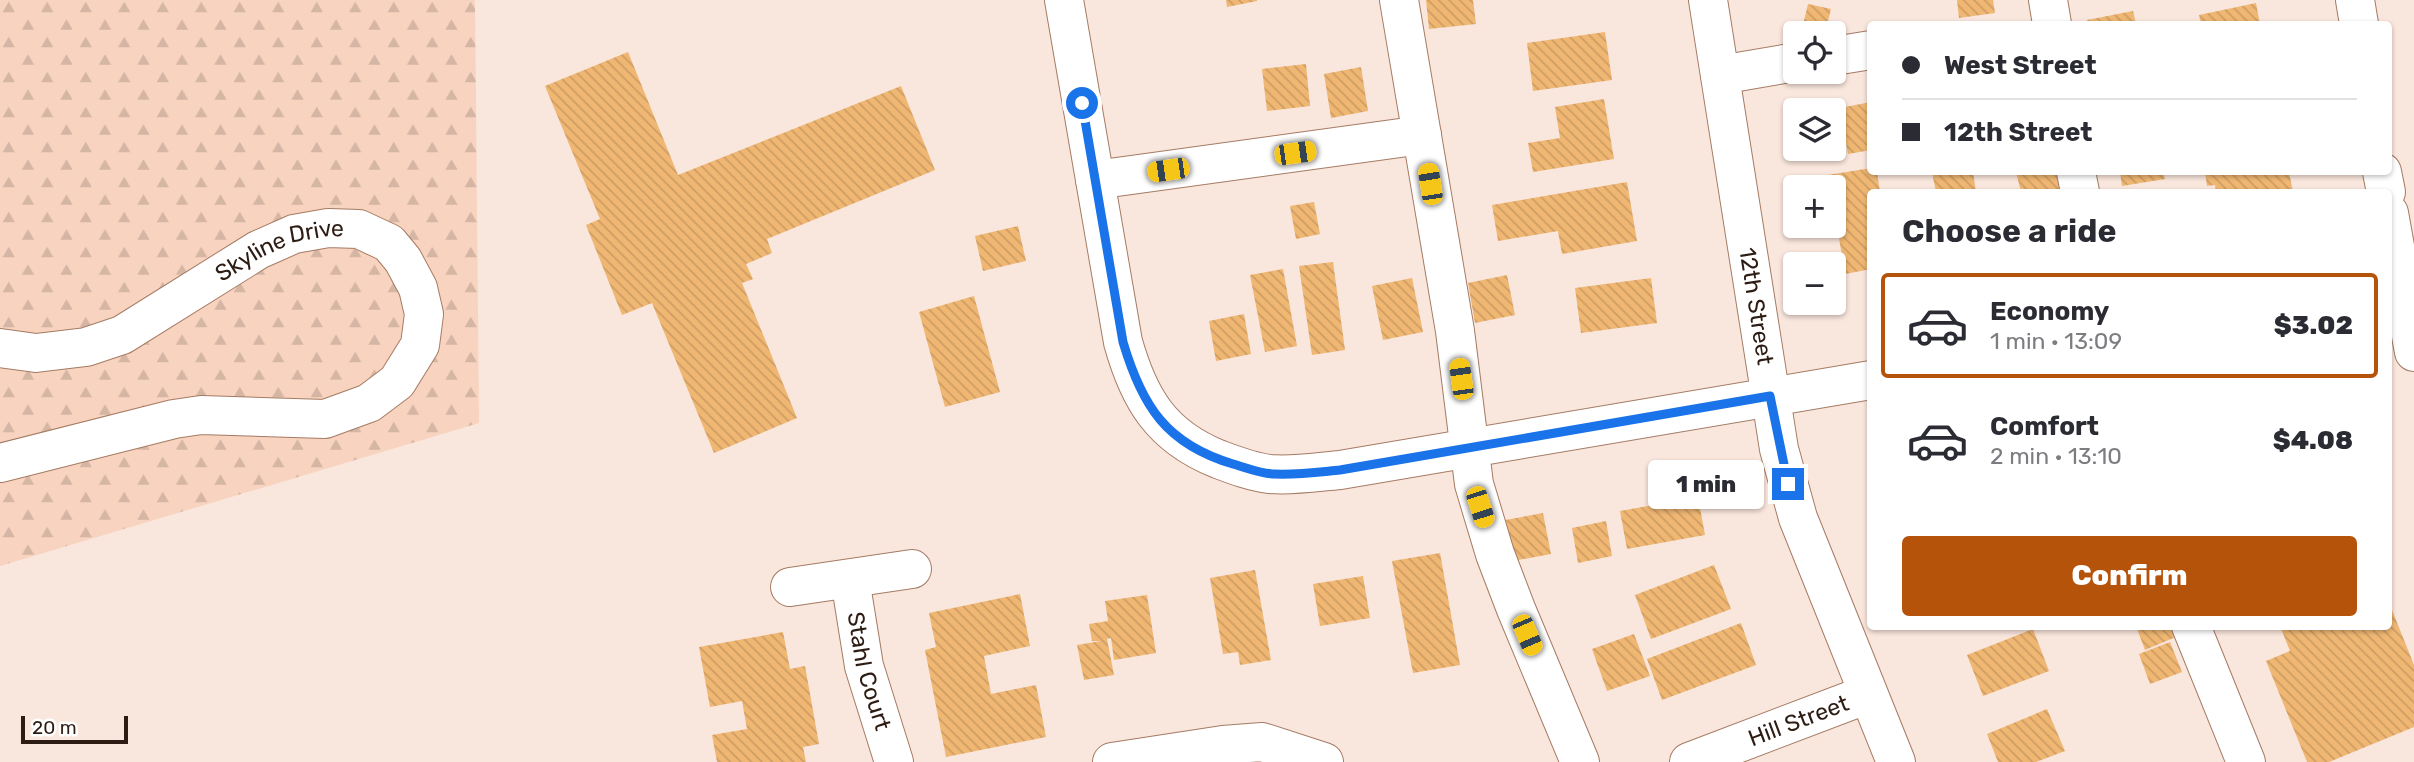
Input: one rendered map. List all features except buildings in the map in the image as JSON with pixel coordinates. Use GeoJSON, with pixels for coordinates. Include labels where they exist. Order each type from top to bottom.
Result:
{"type":"FeatureCollection","features":[{"type":"Feature","properties":{"kind":"street"},"geometry":{"type":"LineString","coordinates":[[1064,0],[1123,342],[1136,383],[1157,417],[1196,450],[1226,462],[1273,474],[1340,470],[1867,381]]}},
{"type":"Feature","properties":{"kind":"street"},"geometry":{"type":"LineString","coordinates":[[1399,0],[1455,331],[1474,484],[1495,554],[1580,762]]}},
{"type":"Feature","properties":{"kind":"street","name":"12th Street"},"geometry":{"type":"LineString","coordinates":[[1708,0],[1779,449],[1798,518],[1896,762]]}},
{"type":"Feature","properties":{"kind":"street"},"geometry":{"type":"LineString","coordinates":[[2355,0],[2358,21]]}},
{"type":"Feature","properties":{"kind":"street"},"geometry":{"type":"LineString","coordinates":[[1846,54],[1867,51]]}},
{"type":"Feature","properties":{"kind":"street"},"geometry":{"type":"LineString","coordinates":[[1720,75],[1783,64]]}},
{"type":"Feature","properties":{"kind":"street"},"geometry":{"type":"LineString","coordinates":[[1095,180],[1422,135]]}},
{"type":"Feature","properties":{"kind":"street","name":"Skyline Drive"},"geometry":{"type":"LineString","coordinates":[[0,348],[36,353],[86,347],[122,335],[258,250],[294,234],[328,228],[359,229],[389,243],[403,260],[418,288],[424,314],[419,345],[397,382],[369,403],[325,419],[201,415],[174,419],[0,463]]}},
{"type":"Feature","properties":{"kind":"street"},"geometry":{"type":"LineString","coordinates":[[2392,233],[2414,352]]}},
{"type":"Feature","properties":{"kind":"street"},"geometry":{"type":"LineString","coordinates":[[790,587],[912,569]]}},
{"type":"Feature","properties":{"kind":"street","name":"Stahl Court"},"geometry":{"type":"LineString","coordinates":[[850,579],[864,666],[894,762]]}},
{"type":"Feature","properties":{"kind":"street"},"geometry":{"type":"LineString","coordinates":[[2193,630],[2246,762]]}},
{"type":"Feature","properties":{"kind":"street","name":"Hill Street"},"geometry":{"type":"LineString","coordinates":[[1689,762],[1868,694]]}},
{"type":"Feature","properties":{"kind":"street"},"geometry":{"type":"LineString","coordinates":[[1112,762],[1223,745],[1262,742],[1324,762]]}},
{"type":"Feature","properties":{"kind":"green space"},"geometry":{"type":"Polygon","coordinates":[[[0,0],[475,0],[479,423],[0,566],[0,0]]]}},
{"type":"Feature","properties":{"kind":"route"},"geometry":{"type":"LineString","coordinates":[[1082,103],[1123,342],[1131,369],[1147,404],[1157,417],[1196,450],[1226,462],[1273,474],[1340,470],[1770,396],[1788,484]]}}]}
